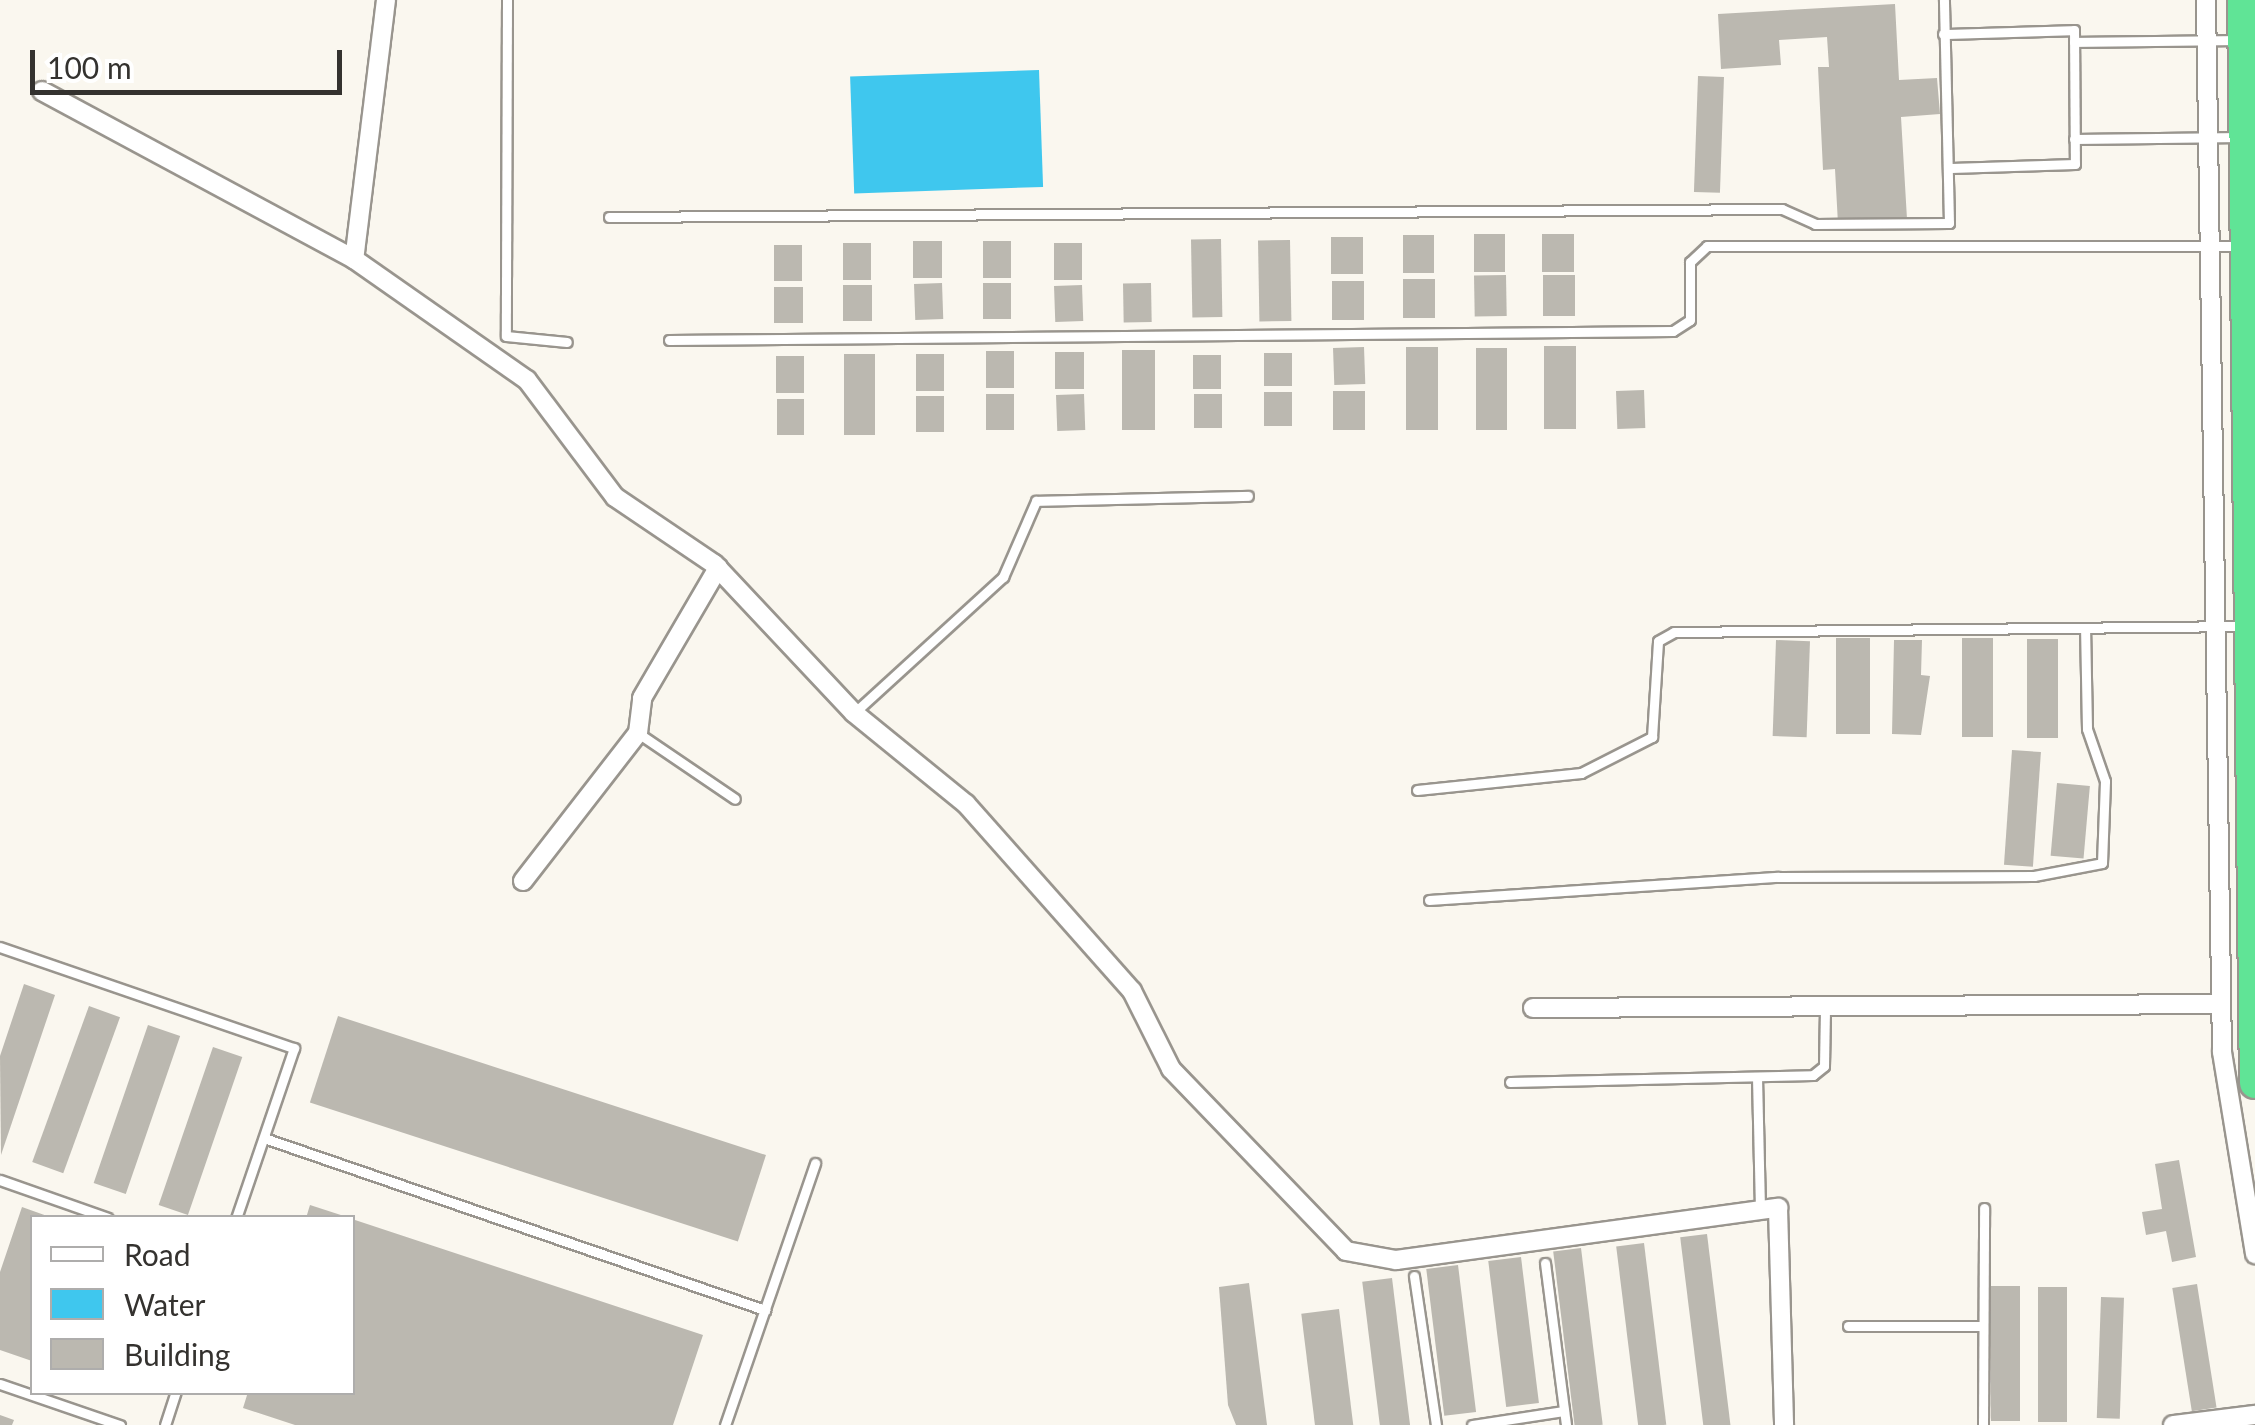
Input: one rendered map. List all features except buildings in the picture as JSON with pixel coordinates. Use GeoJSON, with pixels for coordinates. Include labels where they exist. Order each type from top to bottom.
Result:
{"type":"FeatureCollection","features":[{"type":"Feature","properties":{"kind":"highway"},"geometry":{"type":"LineString","coordinates":[[2243,0],[2255,1082]]}},
{"type":"Feature","properties":{"kind":"street"},"geometry":{"type":"LineString","coordinates":[[354,258],[386,0]]}},
{"type":"Feature","properties":{"kind":"street"},"geometry":{"type":"LineString","coordinates":[[2206,0],[2220,1004],[2255,1254]]}},
{"type":"Feature","properties":{"kind":"street"},"geometry":{"type":"LineString","coordinates":[[42,90],[354,258],[528,380],[614,497],[718,568],[854,713],[1007,844],[1132,991],[1171,1069],[1346,1251],[1396,1260],[1778,1208],[1784,1425]]}},
{"type":"Feature","properties":{"kind":"street"},"geometry":{"type":"LineString","coordinates":[[523,882],[638,733],[642,698],[718,568]]}},
{"type":"Feature","properties":{"kind":"street"},"geometry":{"type":"LineString","coordinates":[[1533,1008],[2220,1004]]}},
{"type":"Feature","properties":{"kind":"street"},"geometry":{"type":"LineString","coordinates":[[2173,1425],[2255,1415]]}},
{"type":"Feature","properties":{"kind":"lane"},"geometry":{"type":"LineString","coordinates":[[507,0],[506,336],[567,342]]}},
{"type":"Feature","properties":{"kind":"lane"},"geometry":{"type":"LineString","coordinates":[[609,217],[1782,208],[1815,224],[1949,223],[1951,168],[1944,0]]}},
{"type":"Feature","properties":{"kind":"lane"},"geometry":{"type":"LineString","coordinates":[[1943,34],[2074,30],[2075,164],[1951,168]]}},
{"type":"Feature","properties":{"kind":"lane"},"geometry":{"type":"LineString","coordinates":[[2074,42],[2244,40]]}},
{"type":"Feature","properties":{"kind":"lane"},"geometry":{"type":"LineString","coordinates":[[2074,139],[2244,138]]}},
{"type":"Feature","properties":{"kind":"lane"},"geometry":{"type":"LineString","coordinates":[[669,340],[1673,332],[1690,320],[1690,262],[1707,246],[2245,246]]}},
{"type":"Feature","properties":{"kind":"lane"},"geometry":{"type":"LineString","coordinates":[[854,713],[1003,577],[1036,501],[1248,496]]}},
{"type":"Feature","properties":{"kind":"lane"},"geometry":{"type":"LineString","coordinates":[[1417,790],[1581,773],[1652,737],[1658,641],[1674,632],[2249,626]]}},
{"type":"Feature","properties":{"kind":"lane"},"geometry":{"type":"LineString","coordinates":[[1429,900],[1778,877],[2034,876],[2102,862],[2105,781],[2088,730],[2085,628]]}},
{"type":"Feature","properties":{"kind":"lane"},"geometry":{"type":"LineString","coordinates":[[638,733],[735,799]]}},
{"type":"Feature","properties":{"kind":"lane"},"geometry":{"type":"LineString","coordinates":[[0,947],[294,1048],[237,1215]]}},
{"type":"Feature","properties":{"kind":"lane"},"geometry":{"type":"LineString","coordinates":[[1510,1082],[1756,1077],[1821,1071],[1825,1008]]}},
{"type":"Feature","properties":{"kind":"lane"},"geometry":{"type":"LineString","coordinates":[[1756,1077],[1760,1210]]}},
{"type":"Feature","properties":{"kind":"lane"},"geometry":{"type":"LineString","coordinates":[[264,1138],[765,1310]]}},
{"type":"Feature","properties":{"kind":"lane"},"geometry":{"type":"LineString","coordinates":[[726,1425],[815,1163]]}},
{"type":"Feature","properties":{"kind":"lane"},"geometry":{"type":"LineString","coordinates":[[0,1180],[99,1215]]}},
{"type":"Feature","properties":{"kind":"lane"},"geometry":{"type":"LineString","coordinates":[[1982,1425],[1984,1208]]}},
{"type":"Feature","properties":{"kind":"lane"},"geometry":{"type":"LineString","coordinates":[[1545,1263],[1566,1425]]}},
{"type":"Feature","properties":{"kind":"lane"},"geometry":{"type":"LineString","coordinates":[[1414,1276],[1436,1425]]}},
{"type":"Feature","properties":{"kind":"lane"},"geometry":{"type":"LineString","coordinates":[[1848,1326],[1983,1326]]}},
{"type":"Feature","properties":{"kind":"lane"},"geometry":{"type":"LineString","coordinates":[[0,1384],[30,1394]]}},
{"type":"Feature","properties":{"kind":"lane"},"geometry":{"type":"LineString","coordinates":[[32,1395],[120,1425]]}},
{"type":"Feature","properties":{"kind":"lane"},"geometry":{"type":"LineString","coordinates":[[165,1425],[175,1395]]}},
{"type":"Feature","properties":{"kind":"lane"},"geometry":{"type":"LineString","coordinates":[[1472,1425],[1564,1412]]}},
{"type":"Feature","properties":{"kind":"water"},"geometry":{"type":"Polygon","coordinates":[[[1039,70],[1043,187],[854,194],[850,77],[1039,70]]]}}]}
